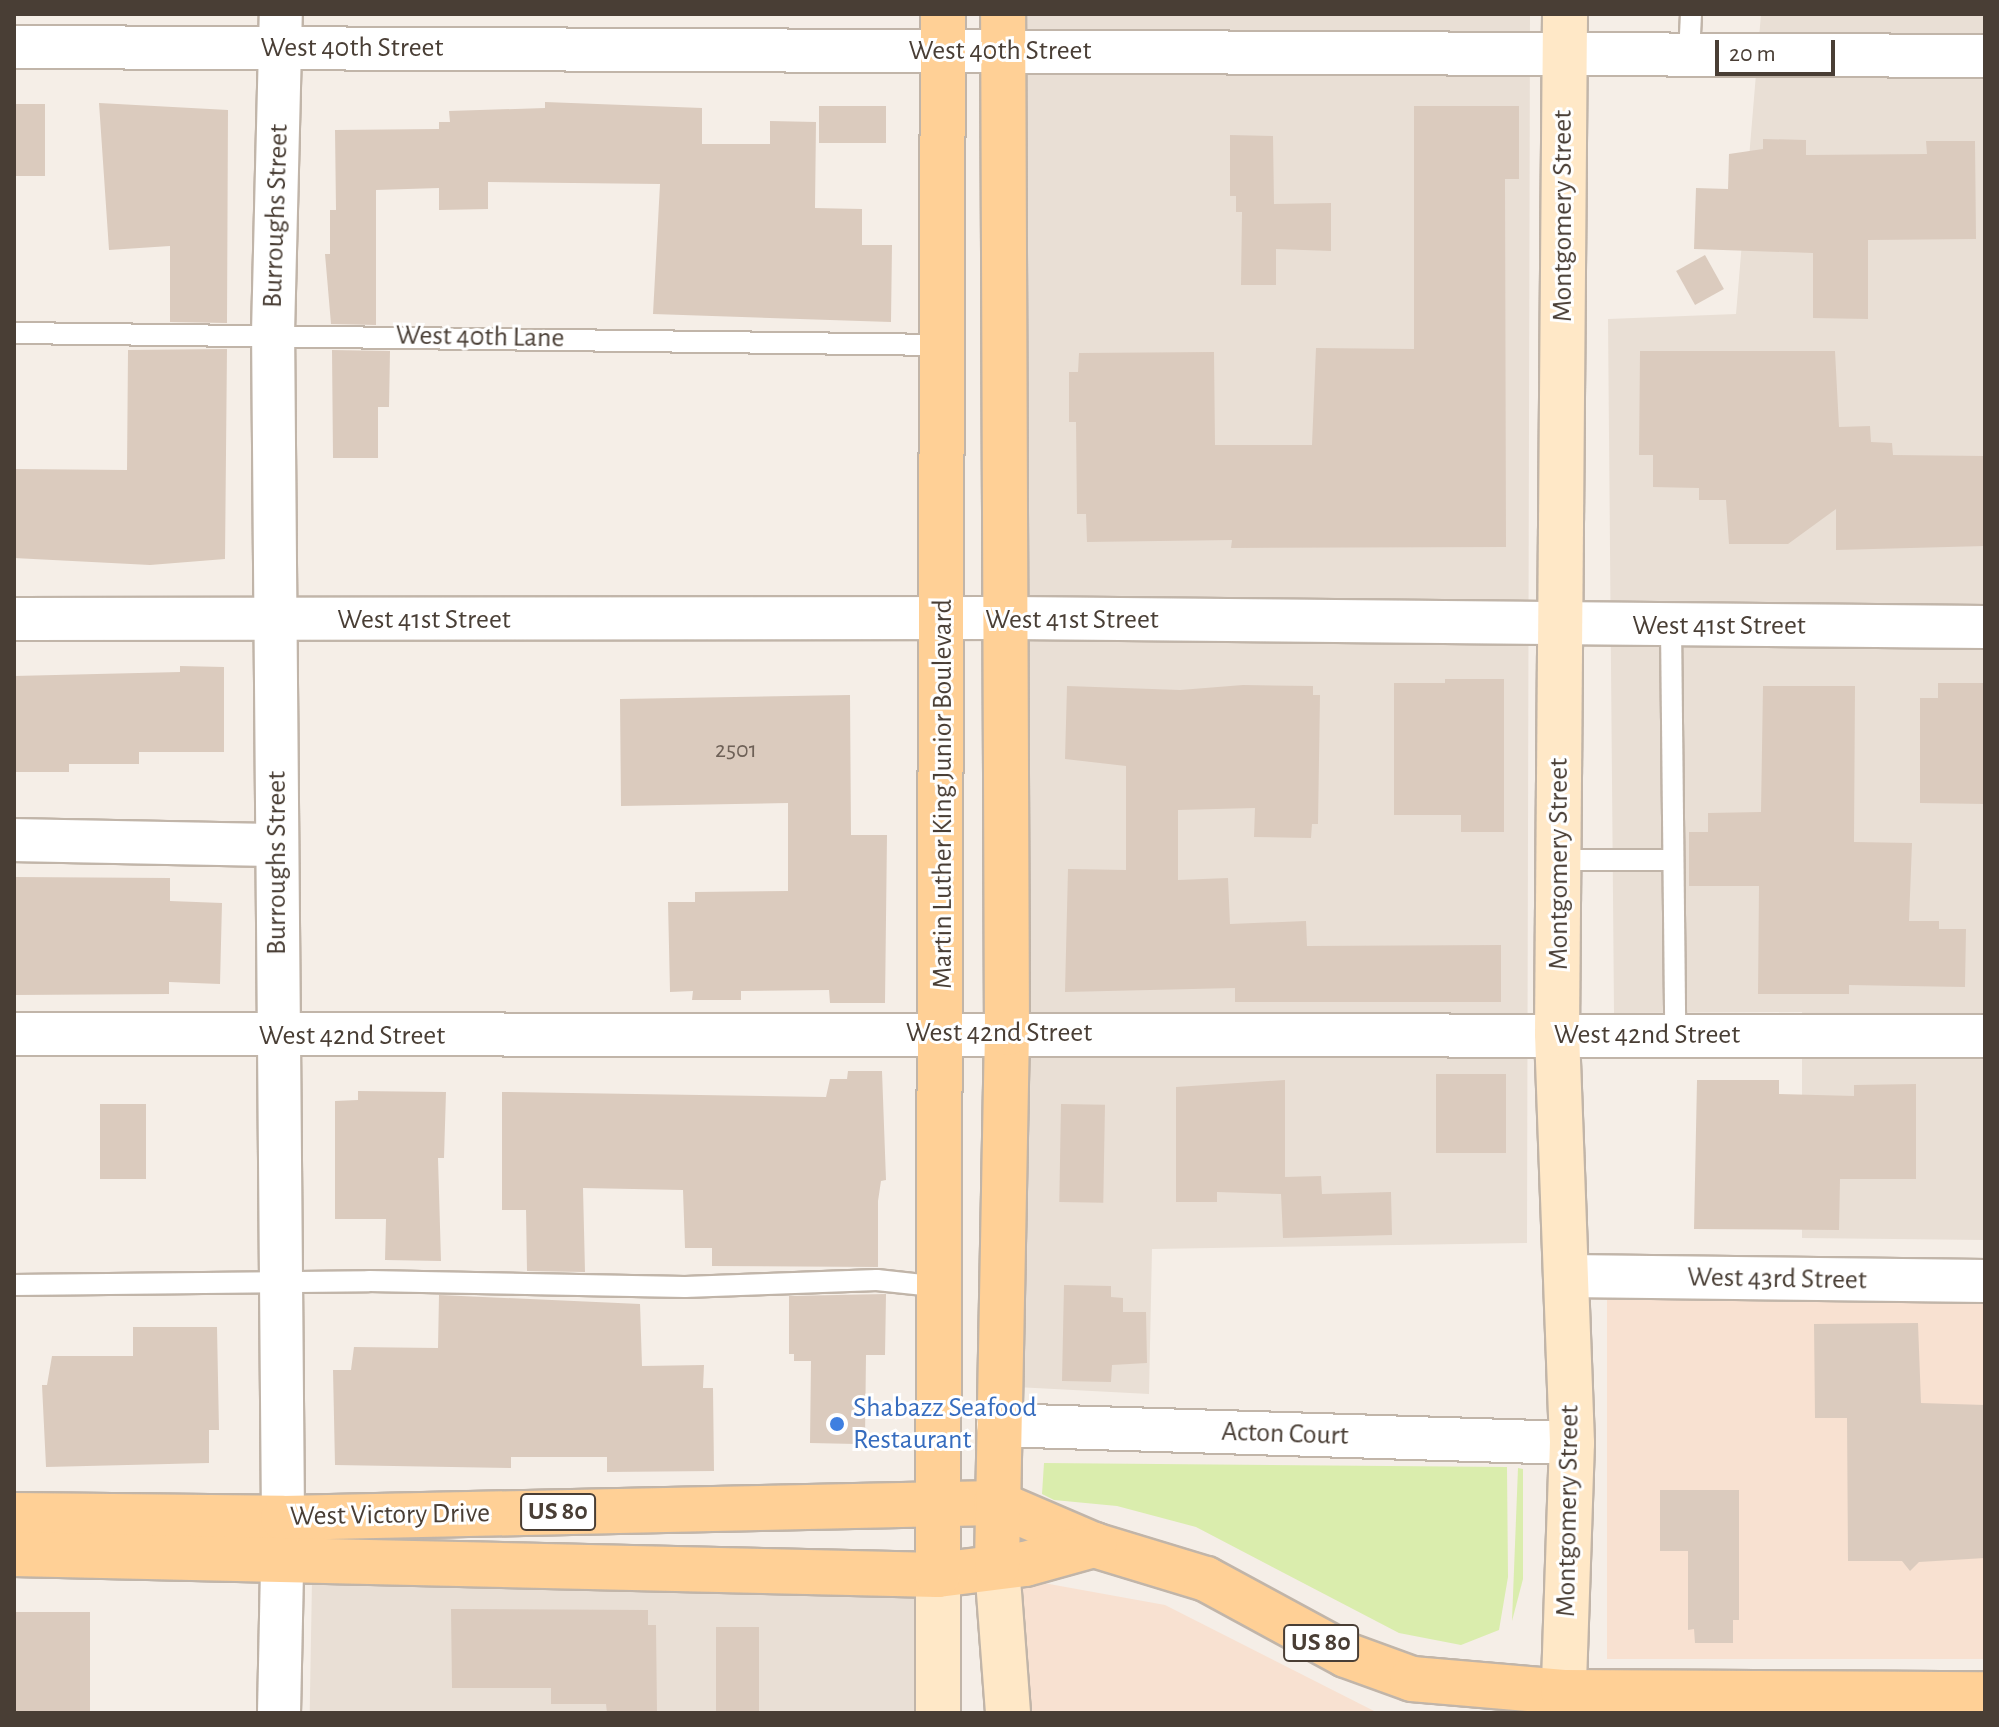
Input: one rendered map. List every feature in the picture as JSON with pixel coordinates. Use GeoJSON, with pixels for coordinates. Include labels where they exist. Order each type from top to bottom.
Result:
{"type":"FeatureCollection","features":[{"type":"Feature","properties":{"kind":"main road","name":"Martin Luther King Junior Boulevard"},"geometry":{"type":"LineString","coordinates":[[938,1575],[946,345],[943,32]]}},
{"type":"Feature","properties":{"kind":"main road"},"geometry":{"type":"LineString","coordinates":[[1003,32],[1008,618],[1007,1033],[996,1503],[997,1566],[1008,1713]]}},
{"type":"Feature","properties":{"kind":"main road","name":"Montgomery Street"},"geometry":{"type":"LineString","coordinates":[[1563,1702],[1572,1443],[1557,1034],[1564,34]]}},
{"type":"Feature","properties":{"kind":"main road","name":"West Victory Drive"},"geometry":{"type":"LineString","coordinates":[[14,1554],[996,1503],[1094,1545],[1206,1579],[1318,1642],[1383,1671],[1439,1684],[1563,1702],[1985,1694]]}},
{"type":"Feature","properties":{"kind":"main road","name":"West Victory Drive"},"geometry":{"type":"LineString","coordinates":[[14,1515],[282,1538],[938,1575],[1094,1545]]}},
{"type":"Feature","properties":{"kind":"main road"},"geometry":{"type":"LineString","coordinates":[[938,1575],[938,1713]]}},
{"type":"Feature","properties":{"kind":"street","name":"West 40th Street"},"geometry":{"type":"LineString","coordinates":[[14,47],[281,31],[1564,34],[1689,55],[1985,56]]}},
{"type":"Feature","properties":{"kind":"street","name":"Burroughs Street"},"geometry":{"type":"LineString","coordinates":[[279,1713],[282,1538],[277,1037],[278,620],[273,333],[281,31]]}},
{"type":"Feature","properties":{"kind":"street","name":"West 41st Street"},"geometry":{"type":"LineString","coordinates":[[14,619],[944,621],[1008,618],[1985,627]]}},
{"type":"Feature","properties":{"kind":"street"},"geometry":{"type":"LineString","coordinates":[[14,840],[277,845]]}},
{"type":"Feature","properties":{"kind":"street","name":"West 42nd Street"},"geometry":{"type":"LineString","coordinates":[[14,1034],[277,1037],[942,1031],[1985,1036]]}},
{"type":"Feature","properties":{"kind":"street","name":"West 43rd Street"},"geometry":{"type":"LineString","coordinates":[[1568,1276],[1985,1281]]}},
{"type":"Feature","properties":{"kind":"street","name":"Acton Court"},"geometry":{"type":"LineString","coordinates":[[998,1425],[1572,1443]]}},
{"type":"Feature","properties":{"kind":"lane"},"geometry":{"type":"LineString","coordinates":[[1689,55],[1691,14]]}},
{"type":"Feature","properties":{"kind":"lane","name":"West 40th Lane"},"geometry":{"type":"LineString","coordinates":[[14,333],[273,333],[946,345]]}},
{"type":"Feature","properties":{"kind":"lane"},"geometry":{"type":"LineString","coordinates":[[1671,626],[1675,1035]]}},
{"type":"Feature","properties":{"kind":"lane"},"geometry":{"type":"LineString","coordinates":[[1559,860],[1673,860]]}},
{"type":"Feature","properties":{"kind":"lane"},"geometry":{"type":"LineString","coordinates":[[14,1285],[280,1286],[369,1281],[685,1287],[877,1280],[941,1287]]}},
{"type":"Feature","properties":{"kind":"shaded area"},"geometry":{"type":"Polygon","coordinates":[[[987,14],[1530,14],[1527,1243],[1152,1249],[1149,1394],[999,1386],[987,14]]]}},
{"type":"Feature","properties":{"kind":"shaded area"},"geometry":{"type":"Polygon","coordinates":[[[1761,14],[1985,14],[1985,1240],[1802,1238],[1802,1012],[1614,1013],[1608,319],[1736,314],[1761,14]]]}},
{"type":"Feature","properties":{"kind":"shaded area"},"geometry":{"type":"Polygon","coordinates":[[[1607,1299],[1985,1299],[1985,1659],[1607,1659],[1607,1299]]]}},
{"type":"Feature","properties":{"kind":"shaded area"},"geometry":{"type":"Polygon","coordinates":[[[994,1574],[1165,1605],[1378,1713],[998,1713],[994,1574]]]}},
{"type":"Feature","properties":{"kind":"shaded area"},"geometry":{"type":"Polygon","coordinates":[[[312,1581],[926,1592],[924,1713],[310,1713],[312,1581]]]}},
{"type":"Feature","properties":{"kind":"green space"},"geometry":{"type":"Polygon","coordinates":[[[1044,1463],[1507,1467],[1508,1577],[1499,1630],[1461,1645],[1399,1633],[1196,1527],[1117,1506],[1054,1500],[1042,1494],[1044,1463]]]}},
{"type":"Feature","properties":{"kind":"green space"},"geometry":{"type":"Polygon","coordinates":[[[1518,1468],[1523,1469],[1523,1579],[1512,1621],[1518,1468]]]}},
{"type":"Feature","properties":{"kind":"building"},"geometry":{"type":"Polygon","coordinates":[[[545,102],[702,108],[702,144],[770,144],[770,121],[816,122],[815,208],[862,209],[862,245],[892,245],[891,322],[653,314],[660,184],[488,182],[488,209],[439,210],[439,188],[376,190],[376,325],[331,324],[325,254],[330,254],[330,210],[336,210],[335,130],[439,129],[439,122],[450,122],[449,111],[545,108],[545,102]]]}},
{"type":"Feature","properties":{"kind":"building"},"geometry":{"type":"Polygon","coordinates":[[[99,103],[228,110],[227,323],[170,322],[170,246],[109,250],[99,103]]]}},
{"type":"Feature","properties":{"kind":"building"},"geometry":{"type":"Polygon","coordinates":[[[14,104],[45,104],[45,176],[14,176],[14,104]]]}},
{"type":"Feature","properties":{"kind":"building"},"geometry":{"type":"Polygon","coordinates":[[[819,106],[886,106],[886,143],[819,143],[819,106]]]}},
{"type":"Feature","properties":{"kind":"building"},"geometry":{"type":"Polygon","coordinates":[[[1414,106],[1519,106],[1519,179],[1505,179],[1506,547],[1231,548],[1232,540],[1087,542],[1086,514],[1077,514],[1076,422],[1069,422],[1069,372],[1078,372],[1079,353],[1214,352],[1215,445],[1312,445],[1316,348],[1414,349],[1414,106]]]}},
{"type":"Feature","properties":{"kind":"building"},"geometry":{"type":"Polygon","coordinates":[[[1230,135],[1273,136],[1274,204],[1331,203],[1331,251],[1276,249],[1276,285],[1241,285],[1242,212],[1236,212],[1236,196],[1230,196],[1230,135]]]}},
{"type":"Feature","properties":{"kind":"building"},"geometry":{"type":"Polygon","coordinates":[[[1763,139],[1806,140],[1806,155],[1927,154],[1926,141],[1975,141],[1976,239],[1868,240],[1868,319],[1813,318],[1813,253],[1694,249],[1696,188],[1728,189],[1729,154],[1763,149],[1763,139]]]}},
{"type":"Feature","properties":{"kind":"building"},"geometry":{"type":"Polygon","coordinates":[[[1705,255],[1724,289],[1695,305],[1676,271],[1705,255]]]}},
{"type":"Feature","properties":{"kind":"building"},"geometry":{"type":"Polygon","coordinates":[[[227,349],[225,559],[150,565],[14,558],[14,469],[127,470],[128,350],[227,349]]]}},
{"type":"Feature","properties":{"kind":"building"},"geometry":{"type":"Polygon","coordinates":[[[332,350],[390,351],[389,407],[378,407],[378,458],[333,458],[332,350]]]}},
{"type":"Feature","properties":{"kind":"building"},"geometry":{"type":"Polygon","coordinates":[[[1640,351],[1835,351],[1839,427],[1870,426],[1871,442],[1892,443],[1893,455],[1985,456],[1985,546],[1836,550],[1836,509],[1788,544],[1729,544],[1726,500],[1699,500],[1699,488],[1653,487],[1653,455],[1639,455],[1640,351]]]}},
{"type":"Feature","properties":{"kind":"building"},"geometry":{"type":"Polygon","coordinates":[[[180,666],[224,667],[224,752],[139,752],[139,764],[69,764],[69,772],[14,772],[14,676],[180,672],[180,666]]]}},
{"type":"Feature","properties":{"kind":"building"},"geometry":{"type":"Polygon","coordinates":[[[1445,679],[1504,679],[1504,832],[1461,832],[1461,815],[1394,815],[1394,683],[1445,683],[1445,679]]]}},
{"type":"Feature","properties":{"kind":"building"},"geometry":{"type":"Polygon","coordinates":[[[1938,683],[1985,683],[1985,804],[1920,803],[1920,698],[1938,698],[1938,683]]]}},
{"type":"Feature","properties":{"kind":"building"},"geometry":{"type":"Polygon","coordinates":[[[1243,685],[1313,686],[1313,695],[1320,695],[1318,824],[1312,824],[1311,838],[1254,837],[1255,808],[1178,810],[1178,880],[1228,878],[1230,924],[1306,921],[1307,946],[1501,945],[1501,1002],[1235,1002],[1235,988],[1065,992],[1068,869],[1126,870],[1126,766],[1065,759],[1067,686],[1180,690],[1243,685]]]}},
{"type":"Feature","properties":{"kind":"building"},"geometry":{"type":"Polygon","coordinates":[[[1763,686],[1855,686],[1854,842],[1912,843],[1909,921],[1939,921],[1939,929],[1966,929],[1965,987],[1849,985],[1849,994],[1758,994],[1759,886],[1689,886],[1689,832],[1708,832],[1708,813],[1761,812],[1763,686]]]}},
{"type":"Feature","properties":{"kind":"building"},"geometry":{"type":"Polygon","coordinates":[[[850,695],[851,835],[887,835],[885,1003],[830,1003],[829,990],[741,991],[741,1000],[692,1000],[693,991],[670,992],[668,902],[695,902],[695,892],[788,891],[788,803],[621,806],[620,699],[850,695]]]}},
{"type":"Feature","properties":{"kind":"building"},"geometry":{"type":"Polygon","coordinates":[[[14,877],[170,878],[170,901],[222,903],[220,984],[169,982],[169,994],[14,995],[14,877]]]}},
{"type":"Feature","properties":{"kind":"building"},"geometry":{"type":"Polygon","coordinates":[[[848,1071],[882,1071],[886,1180],[881,1181],[878,1201],[878,1267],[712,1266],[712,1248],[685,1248],[683,1190],[583,1188],[585,1272],[527,1271],[526,1210],[502,1210],[502,1092],[826,1097],[830,1079],[847,1079],[848,1071]]]}},
{"type":"Feature","properties":{"kind":"building"},"geometry":{"type":"Polygon","coordinates":[[[1436,1074],[1506,1074],[1506,1153],[1436,1153],[1436,1074]]]}},
{"type":"Feature","properties":{"kind":"building"},"geometry":{"type":"Polygon","coordinates":[[[1285,1080],[1285,1177],[1321,1176],[1322,1194],[1391,1192],[1392,1235],[1283,1238],[1281,1194],[1217,1192],[1217,1202],[1176,1202],[1176,1087],[1285,1080]]]}},
{"type":"Feature","properties":{"kind":"building"},"geometry":{"type":"Polygon","coordinates":[[[1697,1080],[1779,1080],[1779,1094],[1854,1096],[1854,1085],[1916,1084],[1916,1179],[1840,1179],[1839,1230],[1694,1229],[1697,1080]]]}},
{"type":"Feature","properties":{"kind":"building"},"geometry":{"type":"Polygon","coordinates":[[[358,1091],[446,1092],[444,1158],[438,1158],[441,1261],[385,1260],[386,1219],[335,1219],[335,1101],[358,1100],[358,1091]]]}},
{"type":"Feature","properties":{"kind":"building"},"geometry":{"type":"Polygon","coordinates":[[[100,1104],[146,1104],[146,1179],[100,1179],[100,1104]]]}},
{"type":"Feature","properties":{"kind":"building"},"geometry":{"type":"Polygon","coordinates":[[[1061,1104],[1105,1105],[1103,1203],[1059,1202],[1061,1104]]]}},
{"type":"Feature","properties":{"kind":"building"},"geometry":{"type":"Polygon","coordinates":[[[1064,1285],[1111,1286],[1111,1297],[1123,1298],[1123,1312],[1146,1312],[1147,1363],[1112,1365],[1111,1382],[1062,1381],[1064,1285]]]}},
{"type":"Feature","properties":{"kind":"building"},"geometry":{"type":"Polygon","coordinates":[[[886,1294],[885,1355],[866,1355],[865,1439],[856,1439],[856,1444],[810,1443],[811,1361],[794,1361],[794,1354],[789,1354],[789,1296],[886,1294]]]}},
{"type":"Feature","properties":{"kind":"building"},"geometry":{"type":"Polygon","coordinates":[[[439,1295],[640,1304],[642,1366],[704,1365],[703,1388],[713,1388],[714,1471],[607,1472],[607,1457],[511,1457],[511,1468],[335,1465],[333,1370],[351,1370],[354,1347],[438,1348],[439,1295]]]}},
{"type":"Feature","properties":{"kind":"building"},"geometry":{"type":"Polygon","coordinates":[[[1918,1323],[1921,1403],[1985,1405],[1985,1558],[1919,1562],[1910,1571],[1902,1561],[1848,1561],[1847,1418],[1815,1418],[1814,1324],[1918,1323]]]}},
{"type":"Feature","properties":{"kind":"building"},"geometry":{"type":"Polygon","coordinates":[[[133,1327],[217,1327],[219,1430],[209,1430],[209,1463],[46,1467],[42,1385],[47,1385],[52,1356],[133,1356],[133,1327]]]}},
{"type":"Feature","properties":{"kind":"building"},"geometry":{"type":"Polygon","coordinates":[[[1660,1490],[1739,1490],[1739,1620],[1733,1620],[1733,1643],[1695,1643],[1694,1629],[1688,1630],[1688,1551],[1660,1551],[1660,1490]]]}},
{"type":"Feature","properties":{"kind":"building"},"geometry":{"type":"Polygon","coordinates":[[[451,1609],[648,1610],[648,1625],[656,1625],[657,1713],[607,1713],[606,1704],[551,1704],[551,1688],[452,1688],[451,1609]]]}},
{"type":"Feature","properties":{"kind":"building"},"geometry":{"type":"Polygon","coordinates":[[[14,1612],[90,1612],[90,1713],[14,1713],[14,1612]]]}},
{"type":"Feature","properties":{"kind":"building"},"geometry":{"type":"Polygon","coordinates":[[[716,1627],[759,1627],[759,1713],[716,1713],[716,1627]]]}},
{"type":"Feature","properties":{"kind":"place","name":"Shabazz Seafood Restaurant"},"geometry":{"type":"Point","coordinates":[837,1424]}}]}
